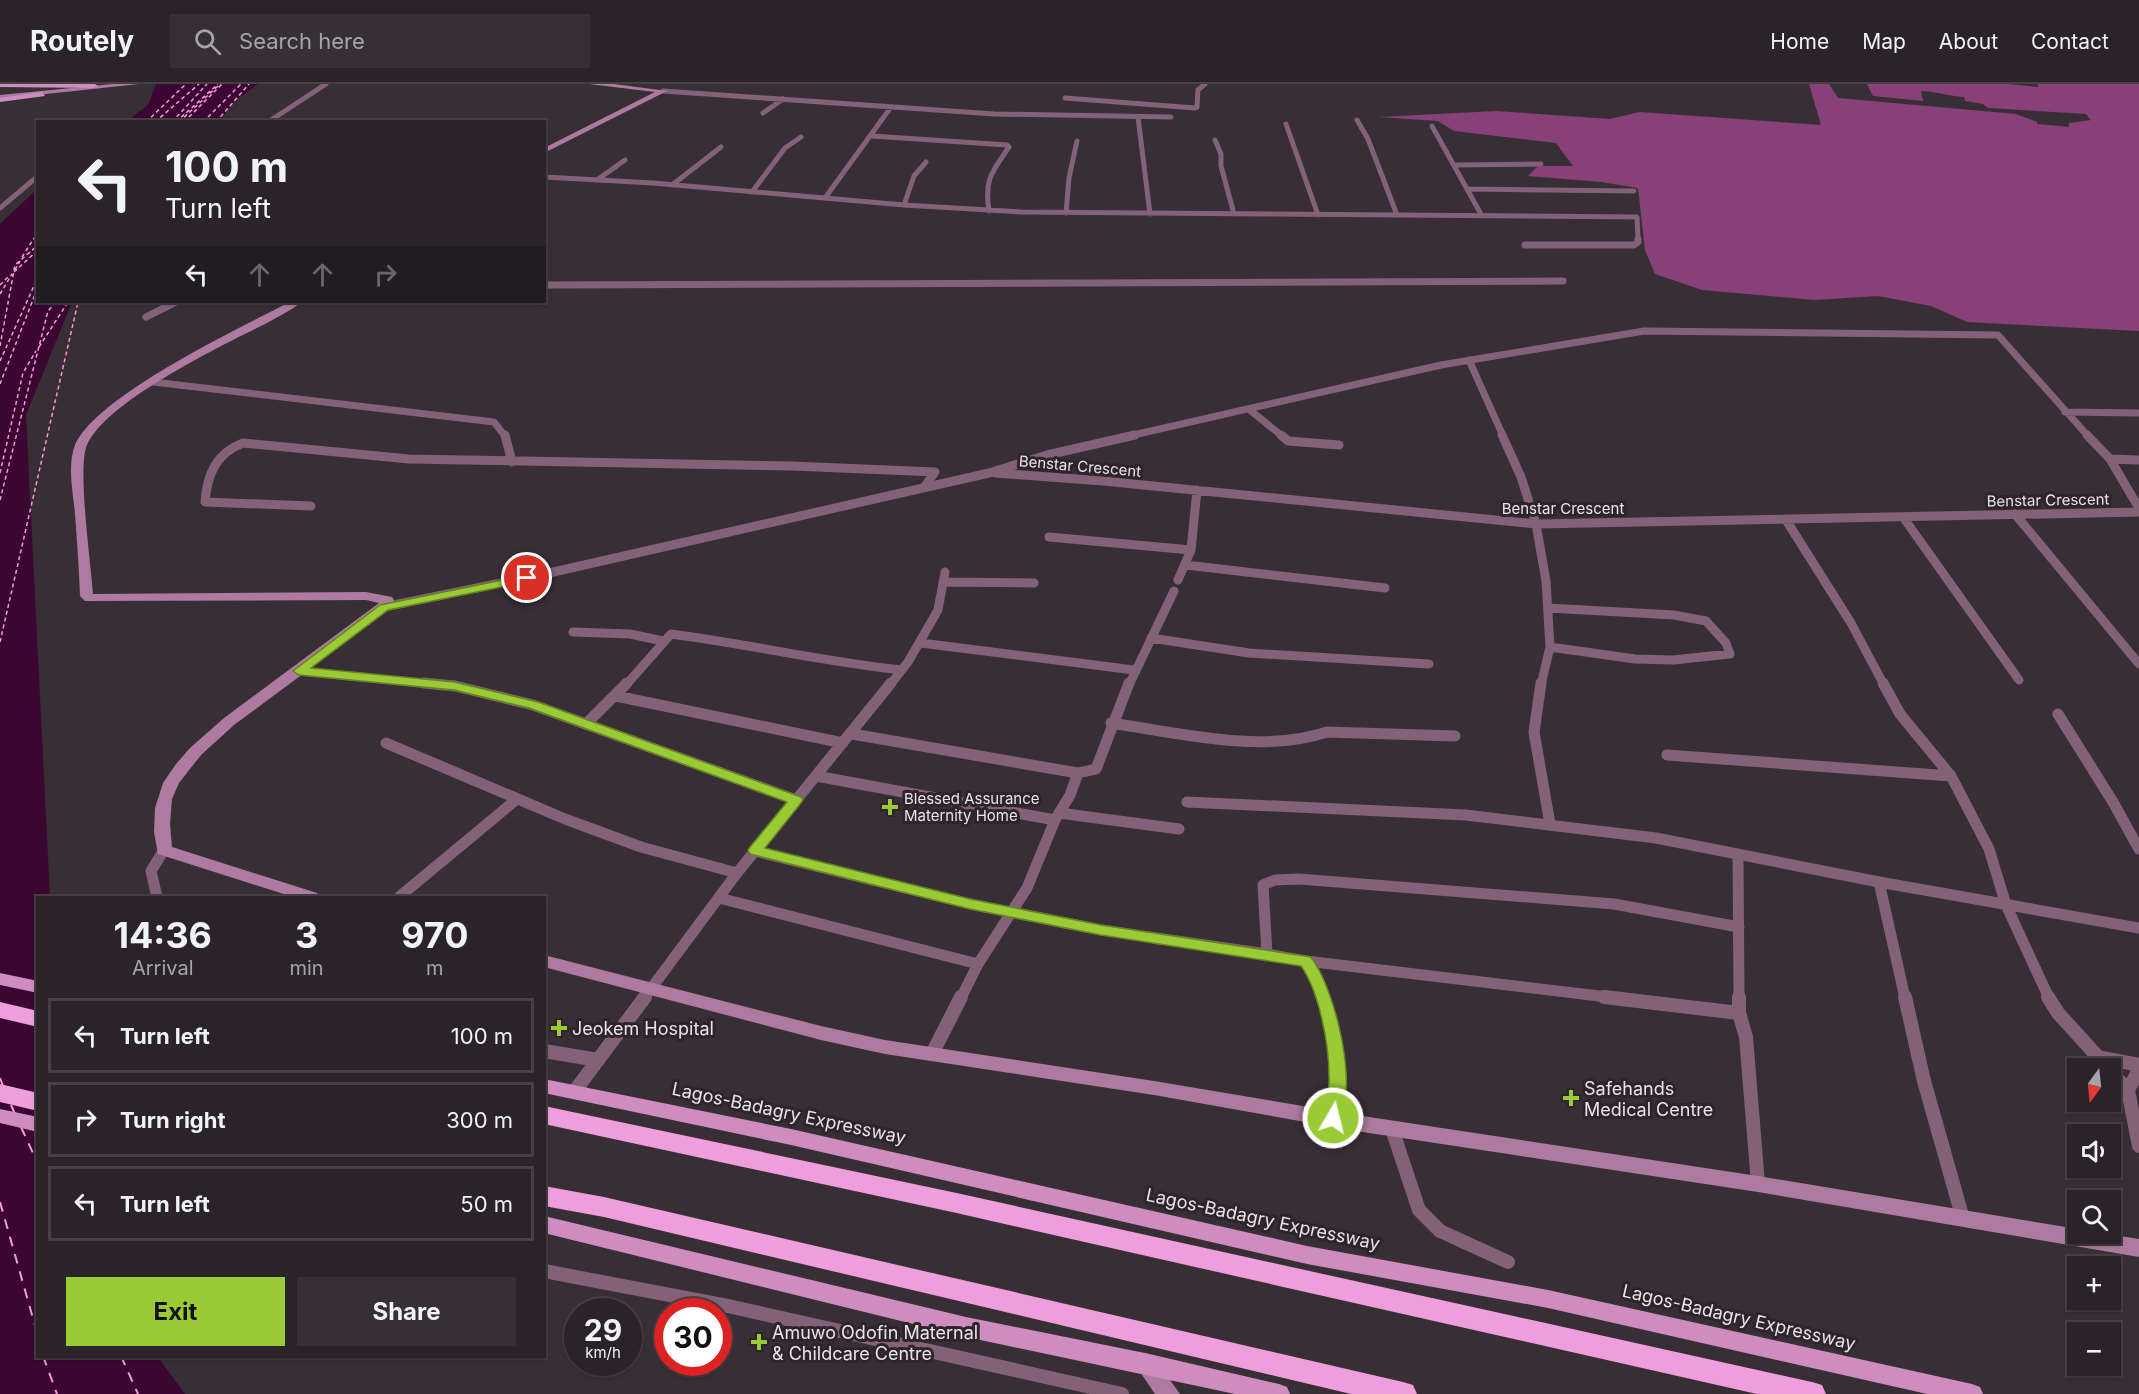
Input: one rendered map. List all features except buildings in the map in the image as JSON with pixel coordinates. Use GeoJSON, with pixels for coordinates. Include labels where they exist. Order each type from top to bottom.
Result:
{"type":"FeatureCollection","features":[{"type":"Feature","properties":{"kind":"highway"},"geometry":{"type":"LineString","coordinates":[[0,1010],[36,1019]]}},
{"type":"Feature","properties":{"kind":"highway"},"geometry":{"type":"LineString","coordinates":[[0,1093],[36,1102]]}},
{"type":"Feature","properties":{"kind":"highway"},"geometry":{"type":"LineString","coordinates":[[546,1115],[952,1202],[1812,1394]]}},
{"type":"Feature","properties":{"kind":"highway"},"geometry":{"type":"LineString","coordinates":[[546,1196],[1403,1394]]}},
{"type":"Feature","properties":{"kind":"main road"},"geometry":{"type":"LineString","coordinates":[[0,97],[135,84]]}},
{"type":"Feature","properties":{"kind":"main road"},"geometry":{"type":"LineString","coordinates":[[593,84],[663,91]]}},
{"type":"Feature","properties":{"kind":"main road"},"geometry":{"type":"LineString","coordinates":[[0,85],[102,86]]}},
{"type":"Feature","properties":{"kind":"main road"},"geometry":{"type":"LineString","coordinates":[[0,97],[102,86]]}},
{"type":"Feature","properties":{"kind":"main road"},"geometry":{"type":"LineString","coordinates":[[546,150],[663,91]]}},
{"type":"Feature","properties":{"kind":"main road"},"geometry":{"type":"LineString","coordinates":[[295,303],[128,396],[95,423],[81,444],[77,468],[88,597],[366,596],[384,598],[387,603],[208,740],[180,768],[162,804],[160,817],[164,850],[308,896]]}},
{"type":"Feature","properties":{"kind":"main road"},"geometry":{"type":"LineString","coordinates":[[546,962],[821,1033],[885,1047],[1392,1129],[1758,1184],[2139,1248]]}},
{"type":"Feature","properties":{"kind":"main road"},"geometry":{"type":"LineString","coordinates":[[0,979],[36,987]]}},
{"type":"Feature","properties":{"kind":"main road","name":"Lagos-Badagry Expressway"},"geometry":{"type":"LineString","coordinates":[[546,1086],[791,1137],[1307,1255],[1548,1299],[1972,1394]]}},
{"type":"Feature","properties":{"kind":"main road"},"geometry":{"type":"LineString","coordinates":[[0,1116],[36,1125]]}},
{"type":"Feature","properties":{"kind":"main road"},"geometry":{"type":"LineString","coordinates":[[546,1224],[966,1327],[1145,1363],[1279,1394]]}},
{"type":"Feature","properties":{"kind":"main road"},"geometry":{"type":"LineString","coordinates":[[1145,1363],[1168,1394]]}},
{"type":"Feature","properties":{"kind":"street"},"geometry":{"type":"LineString","coordinates":[[271,120],[326,84]]}},
{"type":"Feature","properties":{"kind":"street"},"geometry":{"type":"LineString","coordinates":[[1065,98],[1195,108],[1197,107],[1198,90],[1205,84]]}},
{"type":"Feature","properties":{"kind":"street"},"geometry":{"type":"LineString","coordinates":[[663,91],[1024,116],[1171,117]]}},
{"type":"Feature","properties":{"kind":"street"},"geometry":{"type":"LineString","coordinates":[[763,113],[783,99]]}},
{"type":"Feature","properties":{"kind":"street"},"geometry":{"type":"LineString","coordinates":[[825,198],[891,107]]}},
{"type":"Feature","properties":{"kind":"street"},"geometry":{"type":"LineString","coordinates":[[1138,117],[1140,142],[1144,146],[1144,178],[1150,214]]}},
{"type":"Feature","properties":{"kind":"street"},"geometry":{"type":"LineString","coordinates":[[1357,120],[1368,139],[1397,215]]}},
{"type":"Feature","properties":{"kind":"street"},"geometry":{"type":"LineString","coordinates":[[1286,124],[1318,215]]}},
{"type":"Feature","properties":{"kind":"street"},"geometry":{"type":"LineString","coordinates":[[1432,126],[1482,216]]}},
{"type":"Feature","properties":{"kind":"street"},"geometry":{"type":"LineString","coordinates":[[872,136],[1007,145],[1009,147],[995,164],[985,182],[989,211]]}},
{"type":"Feature","properties":{"kind":"street"},"geometry":{"type":"LineString","coordinates":[[752,192],[785,148],[801,137]]}},
{"type":"Feature","properties":{"kind":"street"},"geometry":{"type":"LineString","coordinates":[[1215,140],[1221,154],[1221,166],[1234,214]]}},
{"type":"Feature","properties":{"kind":"street"},"geometry":{"type":"LineString","coordinates":[[1066,213],[1069,178],[1077,141]]}},
{"type":"Feature","properties":{"kind":"street"},"geometry":{"type":"LineString","coordinates":[[672,185],[721,147]]}},
{"type":"Feature","properties":{"kind":"street"},"geometry":{"type":"LineString","coordinates":[[597,180],[625,160]]}},
{"type":"Feature","properties":{"kind":"street"},"geometry":{"type":"LineString","coordinates":[[904,205],[914,176],[926,162]]}},
{"type":"Feature","properties":{"kind":"street"},"geometry":{"type":"LineString","coordinates":[[1454,165],[1542,164]]}},
{"type":"Feature","properties":{"kind":"street"},"geometry":{"type":"LineString","coordinates":[[546,177],[989,211],[1637,217],[1638,242],[1634,245],[1525,245]]}},
{"type":"Feature","properties":{"kind":"street"},"geometry":{"type":"LineString","coordinates":[[0,208],[36,178]]}},
{"type":"Feature","properties":{"kind":"street"},"geometry":{"type":"LineString","coordinates":[[1468,189],[1634,191]]}},
{"type":"Feature","properties":{"kind":"street"},"geometry":{"type":"LineString","coordinates":[[546,285],[964,285],[1563,280]]}},
{"type":"Feature","properties":{"kind":"street"},"geometry":{"type":"LineString","coordinates":[[146,317],[174,303]]}},
{"type":"Feature","properties":{"kind":"street"},"geometry":{"type":"LineString","coordinates":[[384,607],[495,585],[989,473],[1070,450],[1469,360],[1644,331],[1998,335],[2065,412],[2110,459],[2139,510]]}},
{"type":"Feature","properties":{"kind":"street"},"geometry":{"type":"LineString","coordinates":[[1469,360],[1521,477],[1536,524],[1546,581],[1550,647],[1541,681],[1534,732],[1550,824]]}},
{"type":"Feature","properties":{"kind":"street"},"geometry":{"type":"LineString","coordinates":[[153,382],[494,422],[503,430],[512,462]]}},
{"type":"Feature","properties":{"kind":"street"},"geometry":{"type":"LineString","coordinates":[[1250,410],[1288,441],[1339,445]]}},
{"type":"Feature","properties":{"kind":"street"},"geometry":{"type":"LineString","coordinates":[[2065,412],[2139,413]]}},
{"type":"Feature","properties":{"kind":"street"},"geometry":{"type":"LineString","coordinates":[[311,506],[205,502],[210,468],[237,445],[243,444],[410,459],[780,466],[934,472],[925,486]]}},
{"type":"Feature","properties":{"kind":"street"},"geometry":{"type":"LineString","coordinates":[[2110,459],[2139,460]]}},
{"type":"Feature","properties":{"kind":"street","name":"Benstar Crescent"},"geometry":{"type":"LineString","coordinates":[[989,473],[1197,490],[1536,524],[1786,520],[2139,510]]}},
{"type":"Feature","properties":{"kind":"street"},"geometry":{"type":"LineString","coordinates":[[852,734],[1078,773],[1096,769],[1111,723],[1134,670],[1186,565],[1191,550],[1197,490]]}},
{"type":"Feature","properties":{"kind":"street"},"geometry":{"type":"LineString","coordinates":[[2015,514],[2139,664]]}},
{"type":"Feature","properties":{"kind":"street"},"geometry":{"type":"LineString","coordinates":[[1903,517],[2019,680]]}},
{"type":"Feature","properties":{"kind":"street"},"geometry":{"type":"LineString","coordinates":[[1786,520],[1851,623],[1900,714],[1951,776],[1989,849],[2006,905],[2058,1013],[2097,1057],[2139,1068],[2128,1090]]}},
{"type":"Feature","properties":{"kind":"street"},"geometry":{"type":"LineString","coordinates":[[1049,537],[1191,550]]}},
{"type":"Feature","properties":{"kind":"street"},"geometry":{"type":"LineString","coordinates":[[1186,565],[1385,588]]}},
{"type":"Feature","properties":{"kind":"street"},"geometry":{"type":"LineString","coordinates":[[574,1092],[737,873],[902,670],[921,643],[938,610],[944,577],[1034,583]]}},
{"type":"Feature","properties":{"kind":"street"},"geometry":{"type":"LineString","coordinates":[[1548,608],[1674,615],[1707,621],[1726,643],[1730,654],[1647,660],[1550,647]]}},
{"type":"Feature","properties":{"kind":"street"},"geometry":{"type":"LineString","coordinates":[[573,632],[613,635],[629,632],[663,641]]}},
{"type":"Feature","properties":{"kind":"street"},"geometry":{"type":"LineString","coordinates":[[586,724],[616,696],[669,634],[741,643],[843,664],[902,670]]}},
{"type":"Feature","properties":{"kind":"street"},"geometry":{"type":"LineString","coordinates":[[1151,638],[1249,653],[1429,664]]}},
{"type":"Feature","properties":{"kind":"street"},"geometry":{"type":"LineString","coordinates":[[921,643],[1134,670]]}},
{"type":"Feature","properties":{"kind":"street"},"geometry":{"type":"LineString","coordinates":[[299,671],[454,686],[533,705],[796,800]]}},
{"type":"Feature","properties":{"kind":"street"},"geometry":{"type":"LineString","coordinates":[[616,696],[843,743]]}},
{"type":"Feature","properties":{"kind":"street"},"geometry":{"type":"LineString","coordinates":[[2058,714],[2114,802],[2139,849]]}},
{"type":"Feature","properties":{"kind":"street"},"geometry":{"type":"LineString","coordinates":[[1111,723],[1244,742],[1312,736],[1327,732],[1455,736]]}},
{"type":"Feature","properties":{"kind":"street"},"geometry":{"type":"LineString","coordinates":[[386,743],[517,799],[641,846],[737,873]]}},
{"type":"Feature","properties":{"kind":"street"},"geometry":{"type":"LineString","coordinates":[[1667,755],[1951,776]]}},
{"type":"Feature","properties":{"kind":"street"},"geometry":{"type":"LineString","coordinates":[[932,1054],[978,964],[1014,912],[1027,888],[1078,773]]}},
{"type":"Feature","properties":{"kind":"street"},"geometry":{"type":"LineString","coordinates":[[816,776],[1057,817],[1179,829]]}},
{"type":"Feature","properties":{"kind":"street"},"geometry":{"type":"LineString","coordinates":[[400,896],[517,799]]}},
{"type":"Feature","properties":{"kind":"street"},"geometry":{"type":"LineString","coordinates":[[1187,802],[1466,815],[1656,838],[1879,882],[2139,928]]}},
{"type":"Feature","properties":{"kind":"street"},"geometry":{"type":"LineString","coordinates":[[157,896],[151,871],[164,850]]}},
{"type":"Feature","properties":{"kind":"street"},"geometry":{"type":"LineString","coordinates":[[755,850],[970,904],[1101,930],[1306,961],[1739,1013]]}},
{"type":"Feature","properties":{"kind":"street"},"geometry":{"type":"LineString","coordinates":[[1738,854],[1739,1013],[1746,1037],[1758,1184]]}},
{"type":"Feature","properties":{"kind":"street"},"geometry":{"type":"LineString","coordinates":[[1267,954],[1263,885],[1267,881],[1276,880],[1364,884],[1614,904],[1739,927]]}},
{"type":"Feature","properties":{"kind":"street"},"geometry":{"type":"LineString","coordinates":[[1879,882],[1924,1081],[1963,1219]]}},
{"type":"Feature","properties":{"kind":"street"},"geometry":{"type":"LineString","coordinates":[[719,898],[978,964]]}},
{"type":"Feature","properties":{"kind":"street"},"geometry":{"type":"LineString","coordinates":[[1306,961],[1315,974],[1332,1026],[1338,1077],[1333,1118]]}},
{"type":"Feature","properties":{"kind":"street"},"geometry":{"type":"LineString","coordinates":[[546,1051],[598,1060]]}},
{"type":"Feature","properties":{"kind":"street"},"geometry":{"type":"LineString","coordinates":[[2121,1083],[2128,1090],[2139,1146]]}},
{"type":"Feature","properties":{"kind":"street"},"geometry":{"type":"LineString","coordinates":[[1392,1129],[1419,1210],[1440,1231],[1508,1262]]}},
{"type":"Feature","properties":{"kind":"street"},"geometry":{"type":"LineString","coordinates":[[546,1271],[728,1306],[1122,1394]]}},
{"type":"Feature","properties":{"kind":"shaded area"},"geometry":{"type":"Polygon","coordinates":[[[156,84],[258,84],[233,102],[221,120],[128,120],[148,105],[156,84]]]}},
{"type":"Feature","properties":{"kind":"shaded area"},"geometry":{"type":"Polygon","coordinates":[[[1809,84],[1829,84],[1838,98],[2016,114],[2037,122],[2037,124],[2069,127],[2069,123],[2091,120],[2086,114],[1988,108],[1983,104],[1965,101],[1964,97],[1926,91],[1921,91],[1923,101],[1873,96],[1867,84],[2008,84],[2038,87],[2038,84],[2139,84],[2139,331],[1967,322],[1931,306],[1878,296],[1815,300],[1702,290],[1655,274],[1645,250],[1638,188],[1601,182],[1528,176],[1538,166],[1573,166],[1556,143],[1454,131],[1438,121],[1379,117],[1497,111],[1610,119],[1640,112],[1821,125],[1809,84]]]}},
{"type":"Feature","properties":{"kind":"shaded area"},"geometry":{"type":"Polygon","coordinates":[[[36,190],[36,303],[72,303],[26,415],[50,896],[36,896],[36,1358],[158,1358],[185,1394],[0,1394],[0,224],[36,190]]]}},
{"type":"Feature","properties":{"kind":"ferry route"},"geometry":{"type":"LineString","coordinates":[[148,120],[186,84]]}},
{"type":"Feature","properties":{"kind":"ferry route"},"geometry":{"type":"LineString","coordinates":[[157,120],[199,84]]}},
{"type":"Feature","properties":{"kind":"ferry route"},"geometry":{"type":"LineString","coordinates":[[174,120],[207,84]]}},
{"type":"Feature","properties":{"kind":"ferry route"},"geometry":{"type":"LineString","coordinates":[[178,120],[218,84]]}},
{"type":"Feature","properties":{"kind":"ferry route"},"geometry":{"type":"LineString","coordinates":[[181,120],[220,84]]}},
{"type":"Feature","properties":{"kind":"ferry route"},"geometry":{"type":"LineString","coordinates":[[186,120],[222,84]]}},
{"type":"Feature","properties":{"kind":"ferry route"},"geometry":{"type":"LineString","coordinates":[[205,120],[241,84]]}},
{"type":"Feature","properties":{"kind":"ferry route"},"geometry":{"type":"LineString","coordinates":[[218,120],[249,84]]}},
{"type":"Feature","properties":{"kind":"ferry route"},"geometry":{"type":"LineString","coordinates":[[22,257],[36,235]]}},
{"type":"Feature","properties":{"kind":"ferry route"},"geometry":{"type":"LineString","coordinates":[[0,346],[15,265],[36,247]]}},
{"type":"Feature","properties":{"kind":"ferry route"},"geometry":{"type":"LineString","coordinates":[[14,272],[36,252]]}},
{"type":"Feature","properties":{"kind":"ferry route"},"geometry":{"type":"LineString","coordinates":[[15,270],[20,261]]}},
{"type":"Feature","properties":{"kind":"ferry route"},"geometry":{"type":"LineString","coordinates":[[0,294],[12,274]]}},
{"type":"Feature","properties":{"kind":"ferry route"},"geometry":{"type":"LineString","coordinates":[[0,285],[10,275]]}},
{"type":"Feature","properties":{"kind":"ferry route"},"geometry":{"type":"LineString","coordinates":[[0,361],[36,281]]}},
{"type":"Feature","properties":{"kind":"ferry route"},"geometry":{"type":"LineString","coordinates":[[0,384],[36,292]]}},
{"type":"Feature","properties":{"kind":"ferry route"},"geometry":{"type":"LineString","coordinates":[[0,500],[48,311],[55,303]]}},
{"type":"Feature","properties":{"kind":"ferry route"},"geometry":{"type":"LineString","coordinates":[[39,347],[67,303]]}},
{"type":"Feature","properties":{"kind":"ferry route"},"geometry":{"type":"LineString","coordinates":[[0,642],[78,303]]}},
{"type":"Feature","properties":{"kind":"ferry route"},"geometry":{"type":"LineString","coordinates":[[0,473],[23,373],[36,351]]}},
{"type":"Feature","properties":{"kind":"ferry route"},"geometry":{"type":"LineString","coordinates":[[0,1078],[3,1086]]}},
{"type":"Feature","properties":{"kind":"ferry route"},"geometry":{"type":"LineString","coordinates":[[11,1105],[15,1114]]}},
{"type":"Feature","properties":{"kind":"ferry route"},"geometry":{"type":"LineString","coordinates":[[21,1127],[36,1160]]}},
{"type":"Feature","properties":{"kind":"ferry route"},"geometry":{"type":"LineString","coordinates":[[0,1202],[36,1329]]}},
{"type":"Feature","properties":{"kind":"ferry route"},"geometry":{"type":"LineString","coordinates":[[44,1358],[57,1394]]}},
{"type":"Feature","properties":{"kind":"ferry route"},"geometry":{"type":"LineString","coordinates":[[122,1358],[138,1394]]}},
{"type":"Feature","properties":{"kind":"place","name":"Blessed Assurance Maternity Home"},"geometry":{"type":"Point","coordinates":[890,807]}},
{"type":"Feature","properties":{"kind":"place","name":"Jeokem Hospital"},"geometry":{"type":"Point","coordinates":[559,1028]}},
{"type":"Feature","properties":{"kind":"place","name":"Safehands Medical Centre"},"geometry":{"type":"Point","coordinates":[1571,1098]}},
{"type":"Feature","properties":{"kind":"place","name":"Amuwo Odofin Maternal & Childcare Centre"},"geometry":{"type":"Point","coordinates":[759,1342]}},
{"type":"Feature","properties":{"kind":"route"},"geometry":{"type":"LineString","coordinates":[[527,578],[384,607],[299,671],[454,686],[533,705],[796,800],[755,850],[970,904],[1101,930],[1306,961],[1315,974],[1323,994],[1332,1026],[1338,1077],[1333,1118]]}}]}
